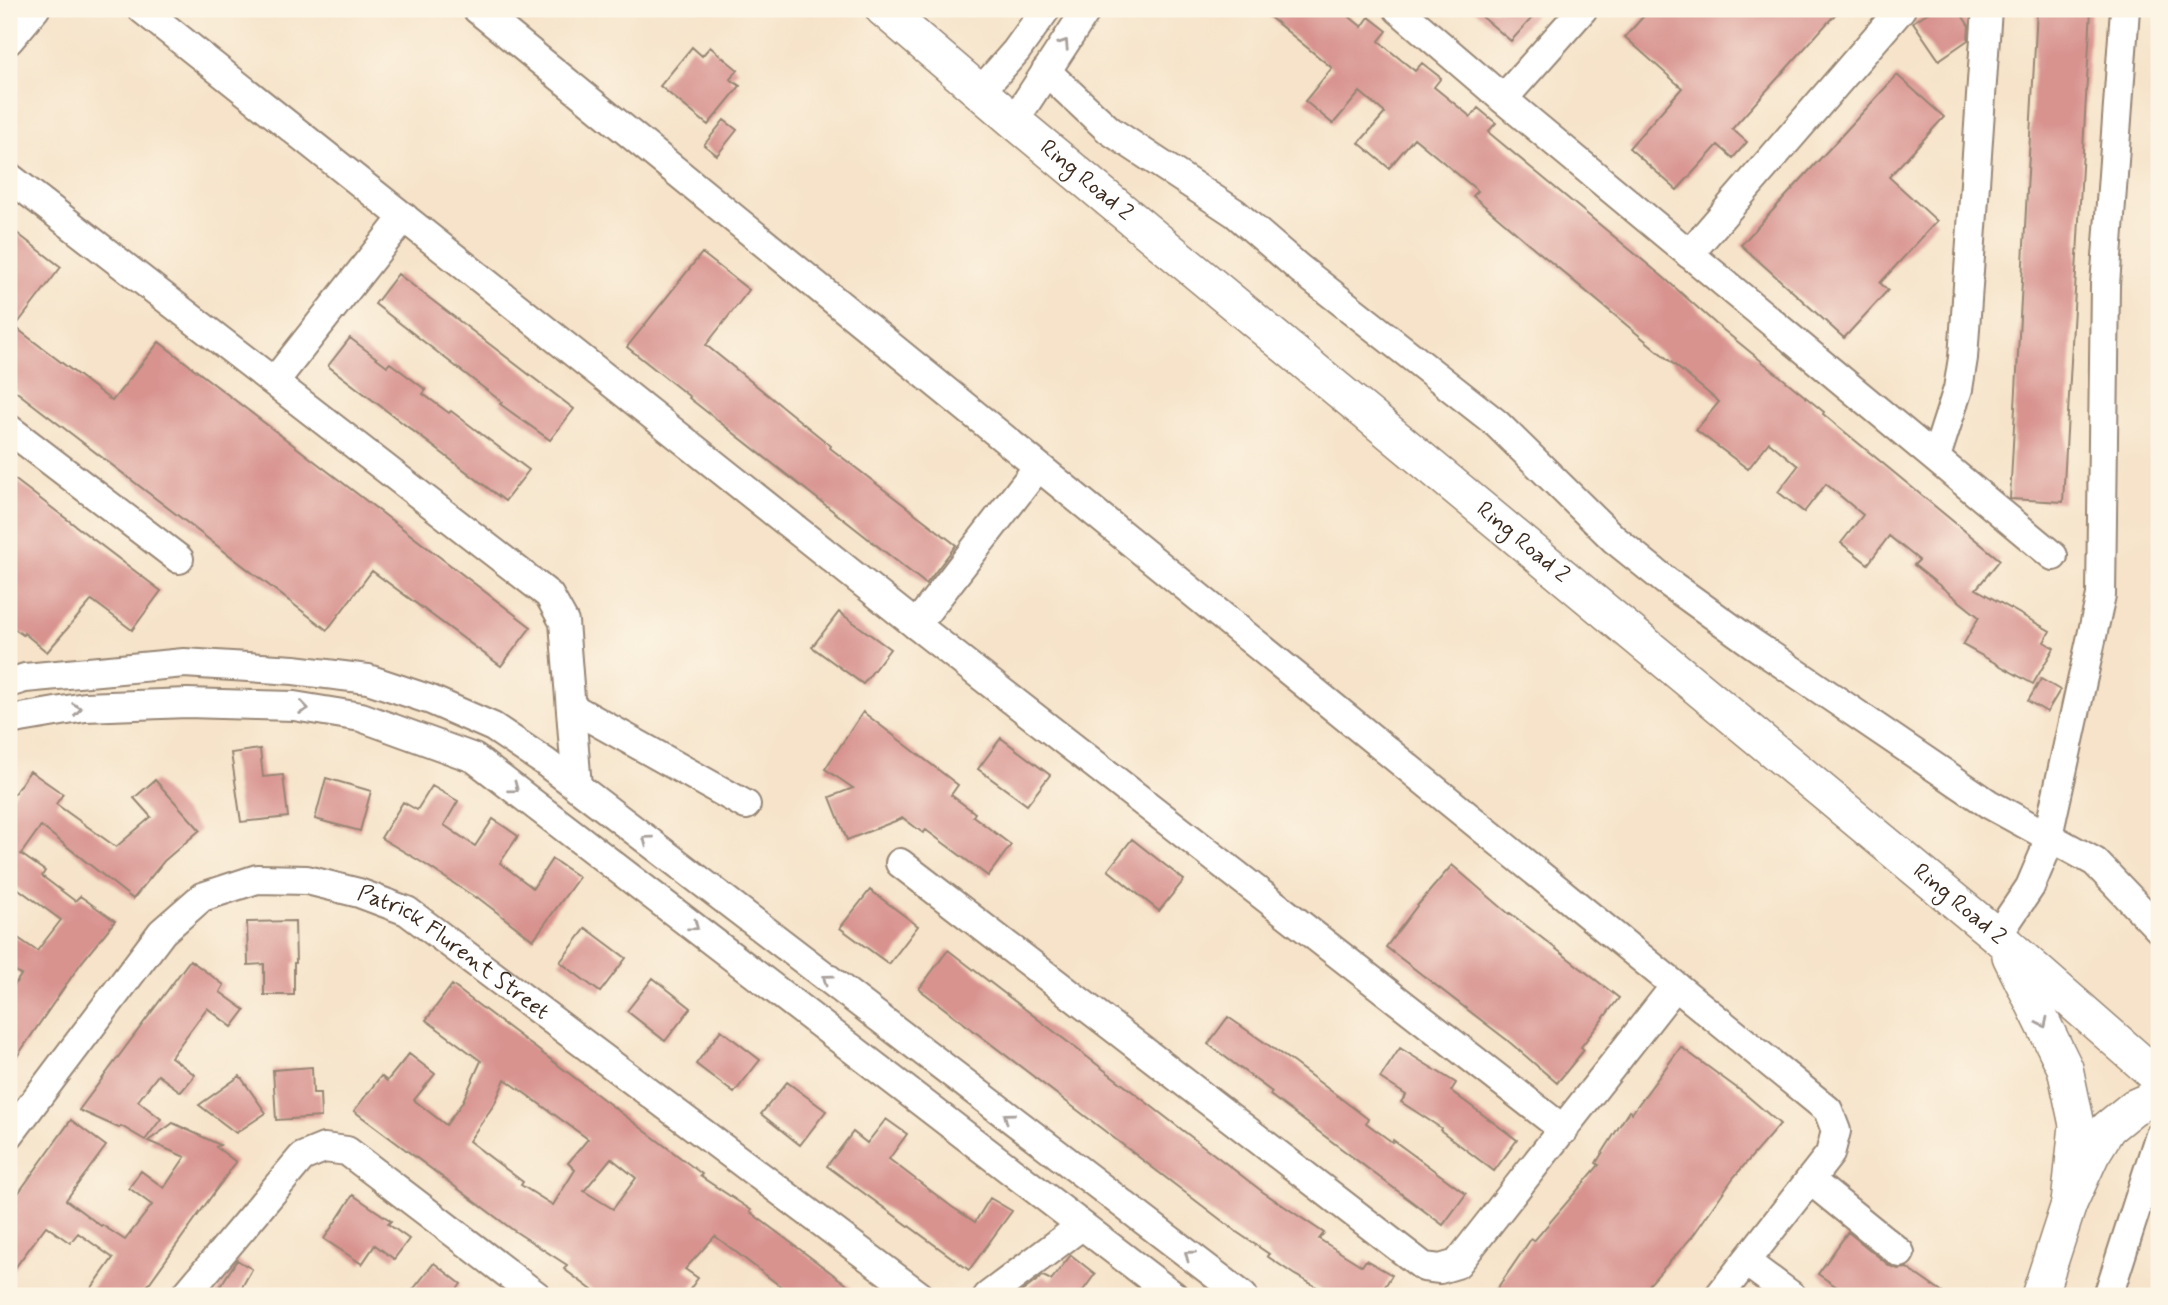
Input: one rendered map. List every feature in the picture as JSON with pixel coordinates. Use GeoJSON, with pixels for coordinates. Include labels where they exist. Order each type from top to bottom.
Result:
{"type":"FeatureCollection","features":[{"type":"Feature","properties":{"kind":"main road","name":"Ring Road 2"},"geometry":{"type":"LineString","coordinates":[[883,9],[1014,121],[1999,938],[2159,1078]]}},
{"type":"Feature","properties":{"kind":"main road"},"geometry":{"type":"LineString","coordinates":[[1999,938],[2065,1068],[2077,1125],[2068,1204]]}},
{"type":"Feature","properties":{"kind":"main road"},"geometry":{"type":"LineString","coordinates":[[2039,1296],[2068,1204],[2092,1154],[2108,1128],[2134,1107],[2159,1096]]}},
{"type":"Feature","properties":{"kind":"street"},"geometry":{"type":"LineString","coordinates":[[9,40],[35,9]]}},
{"type":"Feature","properties":{"kind":"street"},"geometry":{"type":"LineString","coordinates":[[142,9],[916,625],[1564,1130]]}},
{"type":"Feature","properties":{"kind":"street"},"geometry":{"type":"LineString","coordinates":[[477,9],[1828,1110],[1836,1131],[1830,1154],[1719,1296]]}},
{"type":"Feature","properties":{"kind":"street"},"geometry":{"type":"LineString","coordinates":[[981,92],[1016,51],[1046,9]]}},
{"type":"Feature","properties":{"kind":"street"},"geometry":{"type":"LineString","coordinates":[[1014,121],[1087,9]]}},
{"type":"Feature","properties":{"kind":"street"},"geometry":{"type":"LineString","coordinates":[[1398,9],[2053,556]]}},
{"type":"Feature","properties":{"kind":"street"},"geometry":{"type":"LineString","coordinates":[[1503,99],[1583,9]]}},
{"type":"Feature","properties":{"kind":"street"},"geometry":{"type":"LineString","coordinates":[[1689,254],[1901,9]]}},
{"type":"Feature","properties":{"kind":"street"},"geometry":{"type":"LineString","coordinates":[[1936,457],[1958,389],[1963,358],[1987,9]]}},
{"type":"Feature","properties":{"kind":"street"},"geometry":{"type":"LineString","coordinates":[[1999,938],[2030,887],[2043,854],[2101,595],[2105,285],[2124,9]]}},
{"type":"Feature","properties":{"kind":"street"},"geometry":{"type":"LineString","coordinates":[[1046,71],[1109,130],[1236,212],[1300,269],[1496,423],[1614,539],[1666,581],[1752,643],[1989,804],[2095,862],[2159,929]]}},
{"type":"Feature","properties":{"kind":"street"},"geometry":{"type":"LineString","coordinates":[[10,182],[549,594],[564,622],[578,787]]}},
{"type":"Feature","properties":{"kind":"street"},"geometry":{"type":"LineString","coordinates":[[274,382],[404,218]]}},
{"type":"Feature","properties":{"kind":"street"},"geometry":{"type":"LineString","coordinates":[[9,429],[179,559]]}},
{"type":"Feature","properties":{"kind":"street"},"geometry":{"type":"LineString","coordinates":[[916,625],[1038,467]]}},
{"type":"Feature","properties":{"kind":"street"},"geometry":{"type":"LineString","coordinates":[[1174,1296],[474,758],[361,717],[294,706],[187,704],[85,707],[9,720],[14,676],[184,663],[294,670],[368,679],[431,700],[493,727],[578,787],[1243,1296]]}},
{"type":"Feature","properties":{"kind":"street"},"geometry":{"type":"LineString","coordinates":[[572,707],[746,805]]}},
{"type":"Feature","properties":{"kind":"street"},"geometry":{"type":"LineString","coordinates":[[474,758],[493,727]]}},
{"type":"Feature","properties":{"kind":"street"},"geometry":{"type":"LineString","coordinates":[[900,863],[1424,1267],[1440,1269],[1457,1264],[1675,986]]}},
{"type":"Feature","properties":{"kind":"street","name":"Patrick Flurent Street"},"geometry":{"type":"LineString","coordinates":[[9,1135],[162,932],[202,897],[257,879],[307,880],[359,893],[407,911],[920,1296]]}},
{"type":"Feature","properties":{"kind":"street"},"geometry":{"type":"LineString","coordinates":[[857,1051],[883,1021]]}},
{"type":"Feature","properties":{"kind":"street"},"geometry":{"type":"LineString","coordinates":[[2108,1296],[2159,1137]]}},
{"type":"Feature","properties":{"kind":"street"},"geometry":{"type":"LineString","coordinates":[[185,1296],[302,1157],[324,1149],[347,1151],[537,1296]]}},
{"type":"Feature","properties":{"kind":"street"},"geometry":{"type":"LineString","coordinates":[[1810,1180],[1900,1254]]}},
{"type":"Feature","properties":{"kind":"street"},"geometry":{"type":"LineString","coordinates":[[2127,1296],[2159,1198]]}},
{"type":"Feature","properties":{"kind":"street"},"geometry":{"type":"LineString","coordinates":[[988,1296],[1081,1226]]}},
{"type":"Feature","properties":{"kind":"street"},"geometry":{"type":"LineString","coordinates":[[1746,1262],[1792,1296]]}},
{"type":"Feature","properties":{"kind":"building"},"geometry":{"type":"Polygon","coordinates":[[[1260,9],[1340,9],[1362,27],[1369,17],[1387,31],[1379,41],[1389,50],[1415,71],[1422,63],[1441,78],[1434,87],[1471,117],[1478,108],[1496,123],[1488,132],[2000,560],[1976,589],[2050,631],[2044,642],[2054,648],[2033,684],[1963,645],[1979,617],[1914,565],[1919,560],[1889,536],[1868,564],[1841,543],[1863,515],[1826,484],[1804,512],[1778,492],[1798,466],[1769,442],[1748,469],[1696,430],[1719,402],[1473,196],[1478,191],[1414,138],[1389,168],[1359,143],[1385,113],[1360,92],[1333,124],[1305,101],[1332,68],[1260,9]]]}},
{"type":"Feature","properties":{"kind":"building"},"geometry":{"type":"Polygon","coordinates":[[[1473,9],[1540,9],[1511,41],[1473,9]]]}},
{"type":"Feature","properties":{"kind":"building"},"geometry":{"type":"Polygon","coordinates":[[[1650,9],[1840,9],[1732,129],[1747,142],[1733,158],[1718,145],[1677,190],[1629,148],[1682,88],[1625,37],[1650,9]]]}},
{"type":"Feature","properties":{"kind":"building"},"geometry":{"type":"Polygon","coordinates":[[[1934,9],[1958,9],[1969,26],[1968,40],[1939,60],[1913,22],[1934,9]]]}},
{"type":"Feature","properties":{"kind":"building"},"geometry":{"type":"Polygon","coordinates":[[[2037,9],[2091,9],[2063,502],[2010,499],[2037,9]]]}},
{"type":"Feature","properties":{"kind":"building"},"geometry":{"type":"Polygon","coordinates":[[[692,47],[702,56],[710,47],[738,70],[730,79],[740,86],[708,125],[660,86],[692,47]]]}},
{"type":"Feature","properties":{"kind":"building"},"geometry":{"type":"Polygon","coordinates":[[[1897,75],[1944,117],[1889,177],[1937,221],[1880,283],[1888,290],[1844,338],[1741,245],[1897,75]]]}},
{"type":"Feature","properties":{"kind":"building"},"geometry":{"type":"Polygon","coordinates":[[[724,120],[737,130],[717,155],[704,145],[724,120]]]}},
{"type":"Feature","properties":{"kind":"building"},"geometry":{"type":"Polygon","coordinates":[[[9,227],[61,267],[15,327],[112,401],[159,342],[531,627],[501,666],[372,571],[327,630],[9,386],[9,227]]]}},
{"type":"Feature","properties":{"kind":"building"},"geometry":{"type":"Polygon","coordinates":[[[702,253],[749,290],[706,345],[831,446],[830,448],[956,545],[926,584],[627,347],[702,253]]]}},
{"type":"Feature","properties":{"kind":"building"},"geometry":{"type":"Polygon","coordinates":[[[398,274],[574,409],[550,440],[500,404],[502,402],[375,304],[398,274]]]}},
{"type":"Feature","properties":{"kind":"building"},"geometry":{"type":"Polygon","coordinates":[[[350,338],[387,366],[390,363],[426,390],[423,394],[449,413],[451,411],[529,470],[505,501],[328,366],[350,338]]]}},
{"type":"Feature","properties":{"kind":"building"},"geometry":{"type":"Polygon","coordinates":[[[9,475],[161,591],[132,630],[92,600],[47,652],[24,633],[23,635],[9,625],[9,475]]]}},
{"type":"Feature","properties":{"kind":"building"},"geometry":{"type":"Polygon","coordinates":[[[839,612],[890,649],[863,684],[812,647],[839,612]]]}},
{"type":"Feature","properties":{"kind":"building"},"geometry":{"type":"Polygon","coordinates":[[[2041,679],[2060,690],[2047,712],[2028,701],[2041,679]]]}},
{"type":"Feature","properties":{"kind":"building"},"geometry":{"type":"Polygon","coordinates":[[[863,712],[958,785],[951,795],[1011,845],[988,876],[926,830],[923,833],[903,818],[847,840],[830,797],[853,788],[825,769],[863,712]]]}},
{"type":"Feature","properties":{"kind":"building"},"geometry":{"type":"Polygon","coordinates":[[[1001,738],[1050,775],[1027,805],[978,769],[1001,738]]]}},
{"type":"Feature","properties":{"kind":"building"},"geometry":{"type":"Polygon","coordinates":[[[260,749],[263,777],[283,775],[288,817],[241,822],[231,753],[260,749]]]}},
{"type":"Feature","properties":{"kind":"building"},"geometry":{"type":"Polygon","coordinates":[[[30,771],[63,794],[56,804],[116,847],[151,817],[134,798],[155,780],[200,830],[164,861],[133,899],[41,826],[21,854],[45,871],[42,876],[75,901],[80,896],[115,921],[81,963],[9,1068],[9,993],[21,975],[9,967],[9,932],[37,951],[61,920],[9,882],[9,801],[30,771]]]}},
{"type":"Feature","properties":{"kind":"building"},"geometry":{"type":"Polygon","coordinates":[[[326,778],[371,791],[360,831],[315,819],[326,778]]]}},
{"type":"Feature","properties":{"kind":"building"},"geometry":{"type":"Polygon","coordinates":[[[432,786],[458,801],[444,825],[475,846],[493,819],[518,836],[500,863],[533,888],[552,859],[579,877],[533,940],[477,897],[381,838],[403,802],[417,810],[432,786]]]}},
{"type":"Feature","properties":{"kind":"building"},"geometry":{"type":"Polygon","coordinates":[[[1132,839],[1184,880],[1159,911],[1108,870],[1132,839]]]}},
{"type":"Feature","properties":{"kind":"building"},"geometry":{"type":"Polygon","coordinates":[[[1452,865],[1509,914],[1619,998],[1581,1047],[1584,1050],[1557,1083],[1507,1040],[1386,947],[1452,865]]]}},
{"type":"Feature","properties":{"kind":"building"},"geometry":{"type":"Polygon","coordinates":[[[870,890],[918,926],[889,964],[840,928],[870,890]]]}},
{"type":"Feature","properties":{"kind":"building"},"geometry":{"type":"Polygon","coordinates":[[[295,921],[294,995],[264,995],[264,964],[248,965],[247,922],[295,921]]]}},
{"type":"Feature","properties":{"kind":"building"},"geometry":{"type":"Polygon","coordinates":[[[586,928],[626,958],[600,992],[560,962],[586,928]]]}},
{"type":"Feature","properties":{"kind":"building"},"geometry":{"type":"Polygon","coordinates":[[[948,950],[1263,1192],[1324,1233],[1319,1239],[1362,1266],[1366,1260],[1392,1275],[1379,1296],[1333,1296],[1295,1275],[919,989],[948,950]]]}},
{"type":"Feature","properties":{"kind":"building"},"geometry":{"type":"Polygon","coordinates":[[[190,960],[224,985],[220,992],[245,1010],[232,1027],[207,1008],[171,1057],[195,1075],[181,1092],[158,1075],[138,1101],[161,1119],[145,1140],[121,1126],[119,1128],[79,1110],[190,960]]]}},
{"type":"Feature","properties":{"kind":"building"},"geometry":{"type":"Polygon","coordinates":[[[653,978],[691,1008],[665,1041],[627,1011],[653,978]]]}},
{"type":"Feature","properties":{"kind":"building"},"geometry":{"type":"Polygon","coordinates":[[[452,985],[702,1174],[700,1176],[751,1210],[750,1212],[862,1296],[793,1296],[715,1236],[685,1269],[698,1278],[685,1296],[600,1296],[564,1269],[567,1265],[513,1230],[354,1111],[381,1076],[387,1081],[409,1054],[435,1074],[414,1100],[446,1125],[462,1103],[481,1061],[426,1020],[452,985]],[[505,1079],[495,1103],[469,1141],[523,1182],[521,1185],[553,1205],[575,1170],[568,1163],[588,1139],[505,1079]],[[611,1158],[584,1191],[613,1209],[636,1178],[611,1158]]]}},
{"type":"Feature","properties":{"kind":"building"},"geometry":{"type":"Polygon","coordinates":[[[1228,1017],[1368,1119],[1366,1123],[1466,1194],[1443,1225],[1270,1095],[1272,1092],[1208,1044],[1228,1017]]]}},
{"type":"Feature","properties":{"kind":"building"},"geometry":{"type":"Polygon","coordinates":[[[721,1030],[760,1060],[734,1093],[696,1064],[721,1030]]]}},
{"type":"Feature","properties":{"kind":"building"},"geometry":{"type":"Polygon","coordinates":[[[1681,1047],[1745,1094],[1780,1124],[1733,1178],[1692,1237],[1639,1296],[1492,1296],[1531,1239],[1534,1241],[1599,1165],[1596,1163],[1629,1111],[1632,1113],[1681,1047]]]}},
{"type":"Feature","properties":{"kind":"building"},"geometry":{"type":"Polygon","coordinates":[[[1400,1048],[1456,1083],[1451,1091],[1517,1140],[1494,1171],[1440,1130],[1441,1128],[1401,1102],[1406,1095],[1380,1078],[1400,1048]]]}},
{"type":"Feature","properties":{"kind":"building"},"geometry":{"type":"Polygon","coordinates":[[[312,1067],[313,1093],[320,1093],[321,1117],[276,1120],[273,1070],[312,1067]]]}},
{"type":"Feature","properties":{"kind":"building"},"geometry":{"type":"Polygon","coordinates":[[[240,1076],[266,1113],[236,1133],[199,1105],[240,1076]]]}},
{"type":"Feature","properties":{"kind":"building"},"geometry":{"type":"Polygon","coordinates":[[[787,1082],[826,1111],[800,1145],[761,1114],[787,1082]]]}},
{"type":"Feature","properties":{"kind":"building"},"geometry":{"type":"Polygon","coordinates":[[[886,1119],[907,1134],[889,1159],[952,1207],[975,1222],[990,1198],[1012,1211],[969,1270],[827,1166],[853,1132],[867,1143],[886,1119]]]}},
{"type":"Feature","properties":{"kind":"building"},"geometry":{"type":"Polygon","coordinates":[[[71,1120],[106,1146],[66,1200],[125,1240],[152,1205],[129,1188],[141,1171],[164,1188],[185,1157],[148,1141],[173,1123],[220,1145],[216,1147],[236,1162],[140,1296],[86,1296],[113,1258],[78,1233],[70,1243],[46,1226],[9,1276],[9,1206],[71,1120]]]}},
{"type":"Feature","properties":{"kind":"building"},"geometry":{"type":"Polygon","coordinates":[[[353,1195],[391,1221],[388,1224],[409,1239],[394,1259],[375,1245],[362,1264],[324,1239],[353,1195]]]}},
{"type":"Feature","properties":{"kind":"building"},"geometry":{"type":"Polygon","coordinates":[[[1848,1232],[1890,1266],[1907,1268],[1947,1296],[1850,1296],[1818,1274],[1848,1232]]]}},
{"type":"Feature","properties":{"kind":"building"},"geometry":{"type":"Polygon","coordinates":[[[1071,1255],[1095,1274],[1079,1296],[1016,1296],[1043,1276],[1051,1280],[1071,1255]]]}},
{"type":"Feature","properties":{"kind":"building"},"geometry":{"type":"Polygon","coordinates":[[[237,1260],[252,1269],[237,1296],[214,1296],[237,1260]]]}},
{"type":"Feature","properties":{"kind":"building"},"geometry":{"type":"Polygon","coordinates":[[[434,1263],[461,1284],[452,1296],[408,1296],[434,1263]]]}}]}
